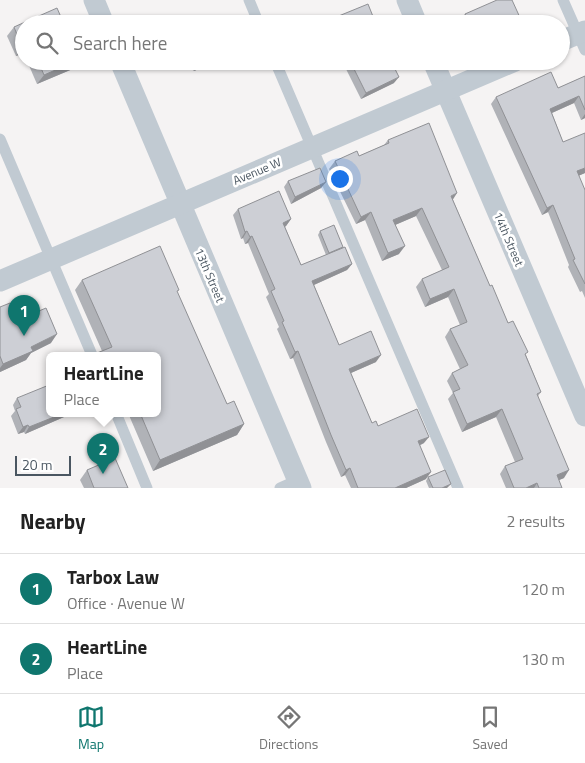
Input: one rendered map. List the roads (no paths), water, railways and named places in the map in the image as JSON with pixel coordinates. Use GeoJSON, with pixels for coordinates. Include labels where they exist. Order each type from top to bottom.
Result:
{"type":"FeatureCollection","features":[{"type":"Feature","properties":{"kind":"street"},"geometry":{"type":"LineString","coordinates":[[94,0],[100,15]]}},
{"type":"Feature","properties":{"kind":"street"},"geometry":{"type":"LineString","coordinates":[[407,0],[414,15]]}},
{"type":"Feature","properties":{"kind":"street","name":"13th Street"},"geometry":{"type":"LineString","coordinates":[[124,70],[293,485]]}},
{"type":"Feature","properties":{"kind":"street","name":"14th Street"},"geometry":{"type":"LineString","coordinates":[[438,70],[585,416]]}},
{"type":"Feature","properties":{"kind":"street","name":"Avenue W"},"geometry":{"type":"LineString","coordinates":[[0,281],[493,70]]}},
{"type":"Feature","properties":{"kind":"lane"},"geometry":{"type":"LineString","coordinates":[[249,0],[255,15]]}},
{"type":"Feature","properties":{"kind":"lane"},"geometry":{"type":"LineString","coordinates":[[563,0],[568,15]]}},
{"type":"Feature","properties":{"kind":"lane"},"geometry":{"type":"LineString","coordinates":[[570,20],[577,39]]}},
{"type":"Feature","properties":{"kind":"lane"},"geometry":{"type":"LineString","coordinates":[[279,70],[458,488]]}},
{"type":"Feature","properties":{"kind":"lane"},"geometry":{"type":"LineString","coordinates":[[0,139],[91,352]]}},
{"type":"Feature","properties":{"kind":"lane"},"geometry":{"type":"LineString","coordinates":[[118,417],[147,488]]}},
{"type":"Feature","properties":{"kind":"place","name":"Tarbox Law"},"geometry":{"type":"Point","coordinates":[24,336]}},
{"type":"Feature","properties":{"kind":"place","name":"HeartLine"},"geometry":{"type":"Point","coordinates":[103,474]}}]}
